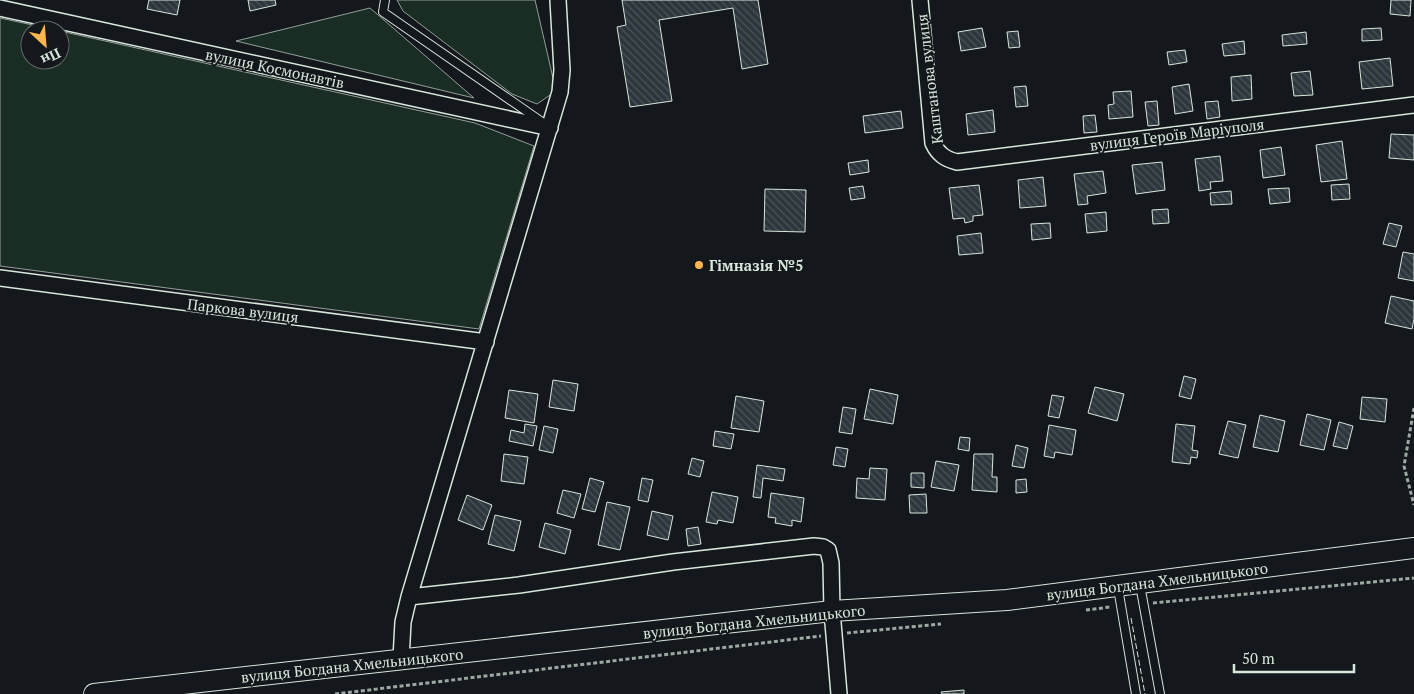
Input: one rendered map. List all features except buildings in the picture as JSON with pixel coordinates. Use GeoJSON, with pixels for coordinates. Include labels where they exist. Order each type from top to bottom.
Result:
{"type":"FeatureCollection","features":[{"type":"Feature","properties":{"kind":"main road","name":"вулиця Богдана Хмельницького"},"geometry":{"type":"LineString","coordinates":[[94,694],[832,611],[1007,600],[1414,548]]}},
{"type":"Feature","properties":{"kind":"street"},"geometry":{"type":"LineString","coordinates":[[401,659],[404,622],[409,597],[560,92],[558,0]]}},
{"type":"Feature","properties":{"kind":"street","name":"Каштанова вулиця"},"geometry":{"type":"LineString","coordinates":[[920,0],[933,143],[936,150],[942,156]]}},
{"type":"Feature","properties":{"kind":"street","name":"вулиця Космонавтів"},"geometry":{"type":"LineString","coordinates":[[0,8],[550,128]]}},
{"type":"Feature","properties":{"kind":"street","name":"вулиця Героїв Маріуполя"},"geometry":{"type":"LineString","coordinates":[[942,156],[957,162],[1414,105]]}},
{"type":"Feature","properties":{"kind":"street","name":"Паркова вулиця"},"geometry":{"type":"LineString","coordinates":[[0,278],[486,342]]}},
{"type":"Feature","properties":{"kind":"street"},"geometry":{"type":"LineString","coordinates":[[409,597],[528,584],[673,562],[814,546],[824,548],[828,550],[830,556],[832,611],[839,694]]}},
{"type":"Feature","properties":{"kind":"lane"},"geometry":{"type":"LineString","coordinates":[[385,0],[382,12],[550,128]]}},
{"type":"Feature","properties":{"kind":"lane"},"geometry":{"type":"LineString","coordinates":[[1140,583],[1160,694]]}},
{"type":"Feature","properties":{"kind":"lane"},"geometry":{"type":"LineString","coordinates":[[1117,586],[1136,694]]}},
{"type":"Feature","properties":{"kind":"path"},"geometry":{"type":"LineString","coordinates":[[1414,408],[1404,466],[1414,504]]}},
{"type":"Feature","properties":{"kind":"path"},"geometry":{"type":"LineString","coordinates":[[1143,604],[1414,578]]}},
{"type":"Feature","properties":{"kind":"path"},"geometry":{"type":"LineString","coordinates":[[1081,610],[1120,606]]}},
{"type":"Feature","properties":{"kind":"path"},"geometry":{"type":"LineString","coordinates":[[336,694],[834,634],[942,624]]}},
{"type":"Feature","properties":{"kind":"green space"},"geometry":{"type":"Polygon","coordinates":[[[397,0],[535,0],[556,91],[537,104],[512,94],[403,11],[397,0]]]}},
{"type":"Feature","properties":{"kind":"green space"},"geometry":{"type":"Polygon","coordinates":[[[370,8],[474,98],[236,41],[370,8]]]}},
{"type":"Feature","properties":{"kind":"green space"},"geometry":{"type":"Polygon","coordinates":[[[0,18],[20,22],[20,70],[70,70],[70,33],[475,123],[534,146],[479,329],[0,266],[0,18]]]}},
{"type":"Feature","properties":{"kind":"fence"},"geometry":{"type":"LineString","coordinates":[[1131,618],[1145,694]]}},
{"type":"Feature","properties":{"kind":"place","name":"Гімназія №5"},"geometry":{"type":"Point","coordinates":[699,265]}}]}
